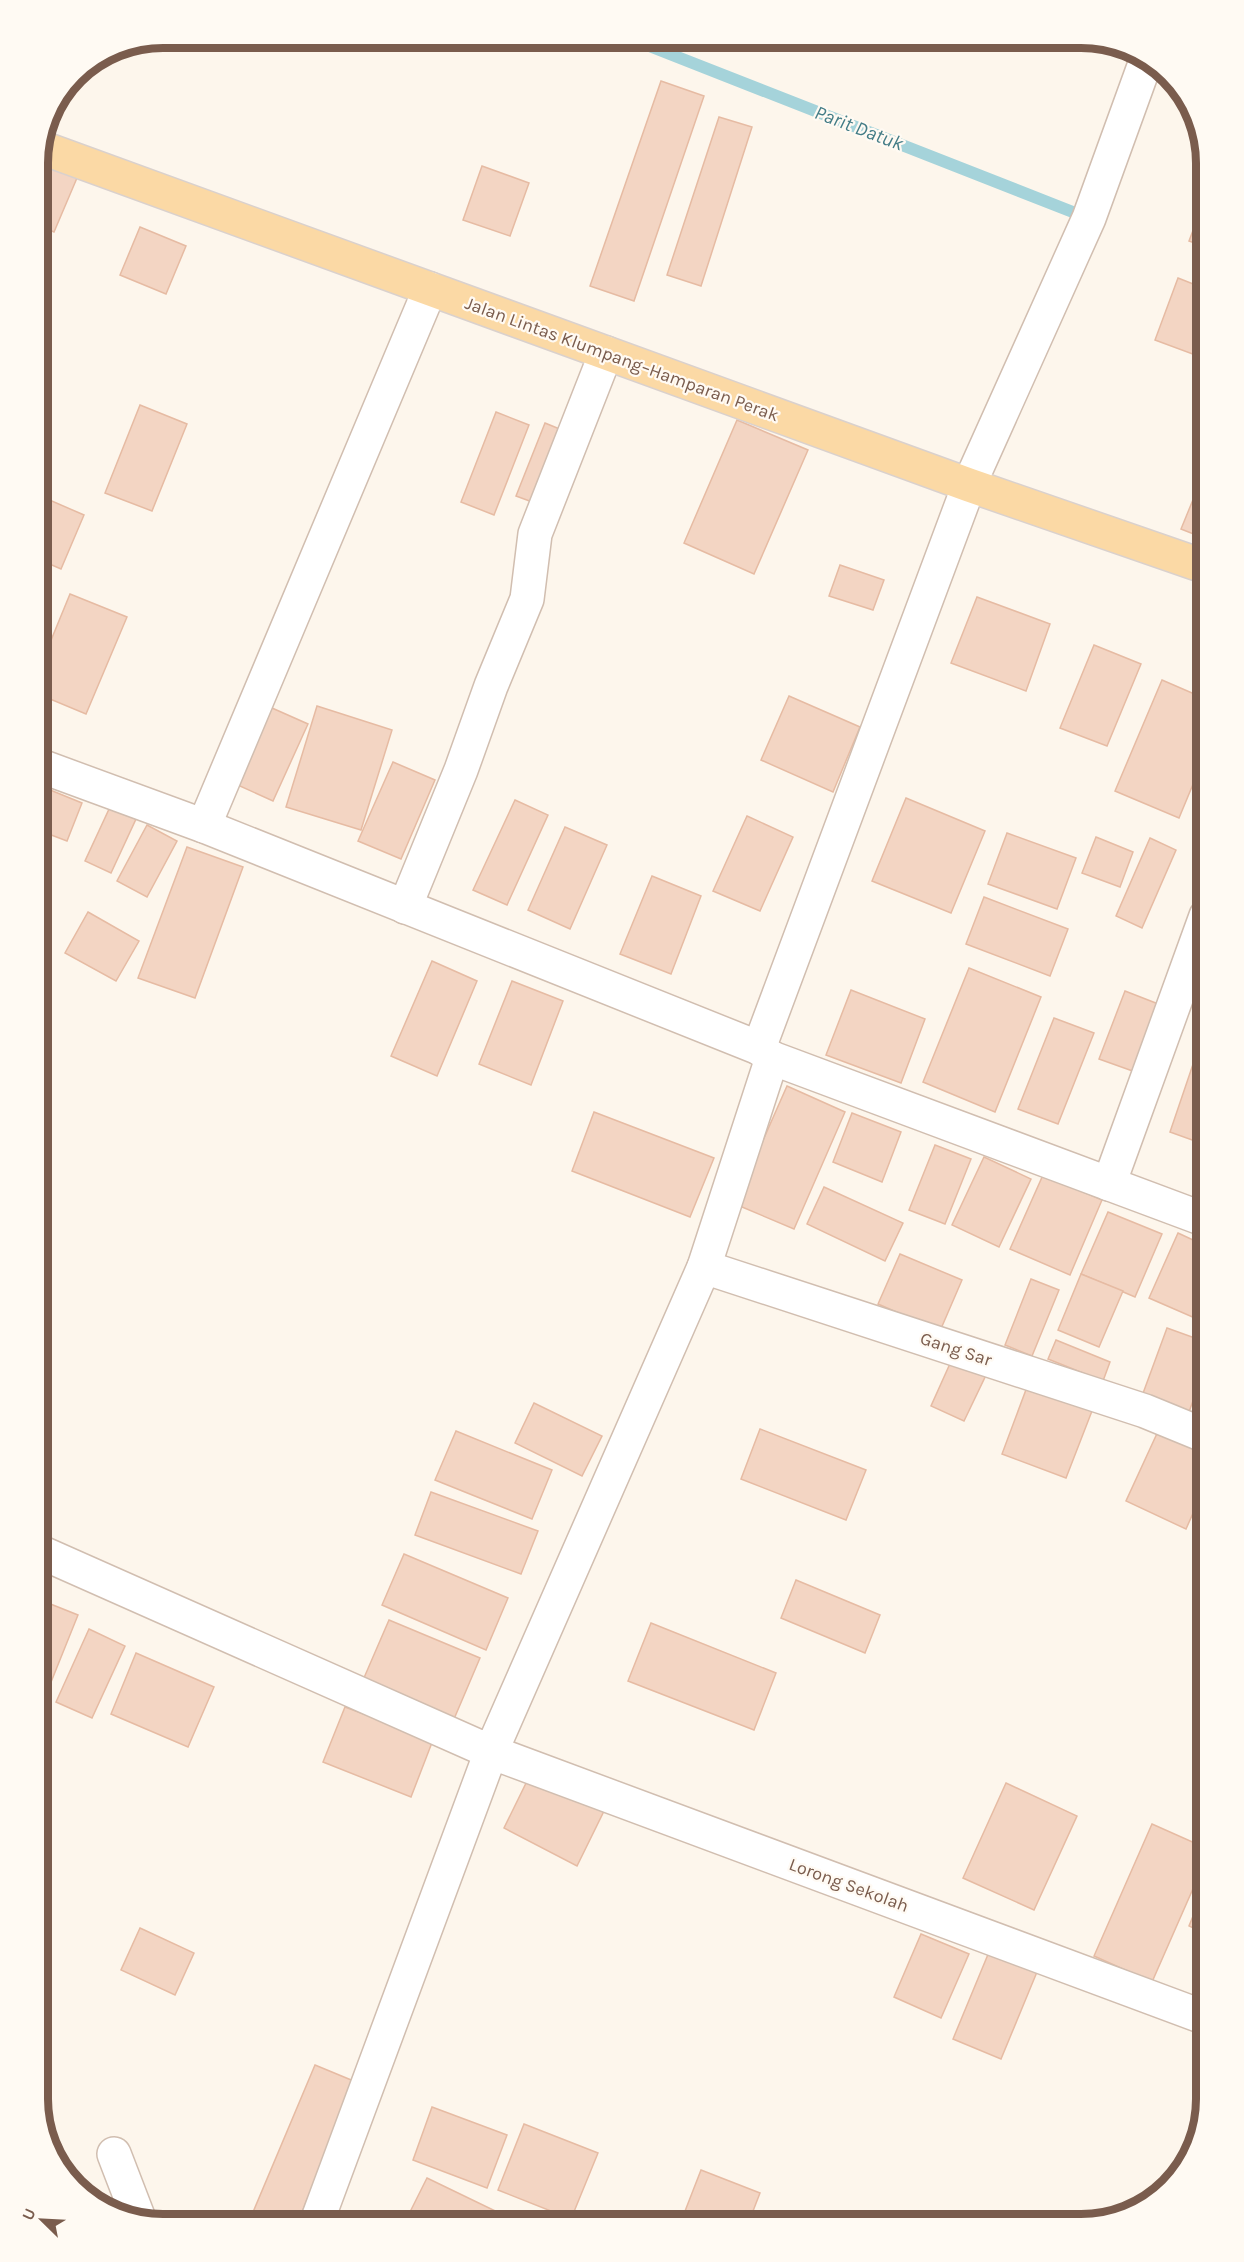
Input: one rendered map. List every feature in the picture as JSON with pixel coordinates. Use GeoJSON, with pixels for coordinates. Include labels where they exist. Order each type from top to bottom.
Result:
{"type":"FeatureCollection","features":[{"type":"Feature","properties":{"kind":"main road","name":"Jalan Lintas Klumpang–Hamparan Perak"},"geometry":{"type":"LineString","coordinates":[[49,150],[969,485],[1196,564]]}},
{"type":"Feature","properties":{"kind":"street"},"geometry":{"type":"LineString","coordinates":[[320,2214],[491,1752],[704,1267],[766,1053],[969,485],[1089,218],[1144,66]]}},
{"type":"Feature","properties":{"kind":"street"},"geometry":{"type":"LineString","coordinates":[[204,826],[430,289]]}},
{"type":"Feature","properties":{"kind":"street"},"geometry":{"type":"LineString","coordinates":[[405,907],[527,599],[535,534],[606,353]]}},
{"type":"Feature","properties":{"kind":"street"},"geometry":{"type":"LineString","coordinates":[[48,769],[204,826],[766,1053],[1196,1216]]}},
{"type":"Feature","properties":{"kind":"street"},"geometry":{"type":"LineString","coordinates":[[1109,1184],[1196,944]]}},
{"type":"Feature","properties":{"kind":"street","name":"Gang Sar"},"geometry":{"type":"LineString","coordinates":[[704,1267],[1145,1411],[1196,1432]]}},
{"type":"Feature","properties":{"kind":"street","name":"Lorong Sekolah"},"geometry":{"type":"LineString","coordinates":[[48,1555],[491,1752],[1196,2014]]}},
{"type":"Feature","properties":{"kind":"street"},"geometry":{"type":"LineString","coordinates":[[114,2154],[136,2211]]}},
{"type":"Feature","properties":{"kind":"building"},"geometry":{"type":"Polygon","coordinates":[[[661,81],[704,96],[634,301],[590,286],[661,81]]]}},
{"type":"Feature","properties":{"kind":"building"},"geometry":{"type":"Polygon","coordinates":[[[719,117],[752,127],[701,286],[667,275],[719,117]]]}},
{"type":"Feature","properties":{"kind":"building"},"geometry":{"type":"Polygon","coordinates":[[[48,165],[77,178],[54,232],[48,229],[48,165]]]}},
{"type":"Feature","properties":{"kind":"building"},"geometry":{"type":"Polygon","coordinates":[[[482,166],[529,183],[510,236],[463,220],[482,166]]]}},
{"type":"Feature","properties":{"kind":"building"},"geometry":{"type":"Polygon","coordinates":[[[1196,222],[1196,243],[1189,241],[1196,222]]]}},
{"type":"Feature","properties":{"kind":"building"},"geometry":{"type":"Polygon","coordinates":[[[140,227],[186,246],[166,294],[120,275],[140,227]]]}},
{"type":"Feature","properties":{"kind":"building"},"geometry":{"type":"Polygon","coordinates":[[[1178,278],[1196,285],[1196,355],[1155,340],[1178,278]]]}},
{"type":"Feature","properties":{"kind":"building"},"geometry":{"type":"Polygon","coordinates":[[[140,405],[187,424],[152,511],[105,493],[140,405]]]}},
{"type":"Feature","properties":{"kind":"building"},"geometry":{"type":"Polygon","coordinates":[[[496,412],[529,425],[494,515],[461,502],[496,412]]]}},
{"type":"Feature","properties":{"kind":"building"},"geometry":{"type":"Polygon","coordinates":[[[737,420],[808,450],[754,574],[684,543],[737,420]]]}},
{"type":"Feature","properties":{"kind":"building"},"geometry":{"type":"Polygon","coordinates":[[[545,423],[562,430],[535,503],[516,496],[545,423]]]}},
{"type":"Feature","properties":{"kind":"building"},"geometry":{"type":"Polygon","coordinates":[[[1196,492],[1196,535],[1181,529],[1196,492]]]}},
{"type":"Feature","properties":{"kind":"building"},"geometry":{"type":"Polygon","coordinates":[[[48,499],[84,515],[61,569],[48,563],[48,499]]]}},
{"type":"Feature","properties":{"kind":"building"},"geometry":{"type":"Polygon","coordinates":[[[840,565],[884,580],[873,610],[829,596],[840,565]]]}},
{"type":"Feature","properties":{"kind":"building"},"geometry":{"type":"Polygon","coordinates":[[[70,594],[127,617],[86,714],[48,698],[48,648],[70,594]]]}},
{"type":"Feature","properties":{"kind":"building"},"geometry":{"type":"Polygon","coordinates":[[[977,597],[1050,624],[1026,691],[951,663],[977,597]]]}},
{"type":"Feature","properties":{"kind":"building"},"geometry":{"type":"Polygon","coordinates":[[[1094,645],[1141,664],[1107,746],[1060,728],[1094,645]]]}},
{"type":"Feature","properties":{"kind":"building"},"geometry":{"type":"Polygon","coordinates":[[[1162,680],[1196,695],[1196,777],[1179,818],[1115,791],[1162,680]]]}},
{"type":"Feature","properties":{"kind":"building"},"geometry":{"type":"Polygon","coordinates":[[[789,696],[860,727],[833,792],[761,760],[789,696]]]}},
{"type":"Feature","properties":{"kind":"building"},"geometry":{"type":"Polygon","coordinates":[[[263,704],[308,724],[273,801],[229,781],[263,704]]]}},
{"type":"Feature","properties":{"kind":"building"},"geometry":{"type":"Polygon","coordinates":[[[317,706],[392,730],[361,830],[286,807],[317,706]]]}},
{"type":"Feature","properties":{"kind":"building"},"geometry":{"type":"Polygon","coordinates":[[[393,762],[435,780],[401,859],[358,841],[393,762]]]}},
{"type":"Feature","properties":{"kind":"building"},"geometry":{"type":"Polygon","coordinates":[[[48,789],[82,803],[67,841],[48,834],[48,789]]]}},
{"type":"Feature","properties":{"kind":"building"},"geometry":{"type":"Polygon","coordinates":[[[906,798],[985,831],[951,913],[872,881],[906,798]]]}},
{"type":"Feature","properties":{"kind":"building"},"geometry":{"type":"Polygon","coordinates":[[[515,800],[548,815],[507,905],[473,890],[515,800]]]}},
{"type":"Feature","properties":{"kind":"building"},"geometry":{"type":"Polygon","coordinates":[[[110,807],[136,819],[111,873],[85,861],[110,807]]]}},
{"type":"Feature","properties":{"kind":"building"},"geometry":{"type":"Polygon","coordinates":[[[747,816],[793,837],[760,911],[713,891],[747,816]]]}},
{"type":"Feature","properties":{"kind":"building"},"geometry":{"type":"Polygon","coordinates":[[[147,825],[177,841],[147,897],[117,881],[147,825]]]}},
{"type":"Feature","properties":{"kind":"building"},"geometry":{"type":"Polygon","coordinates":[[[565,827],[607,845],[570,929],[528,910],[565,827]]]}},
{"type":"Feature","properties":{"kind":"building"},"geometry":{"type":"Polygon","coordinates":[[[1007,833],[1076,858],[1057,909],[988,884],[1007,833]]]}},
{"type":"Feature","properties":{"kind":"building"},"geometry":{"type":"Polygon","coordinates":[[[1096,837],[1133,852],[1120,887],[1082,873],[1096,837]]]}},
{"type":"Feature","properties":{"kind":"building"},"geometry":{"type":"Polygon","coordinates":[[[1150,838],[1176,850],[1142,928],[1116,916],[1150,838]]]}},
{"type":"Feature","properties":{"kind":"building"},"geometry":{"type":"Polygon","coordinates":[[[187,847],[243,867],[195,998],[138,978],[187,847]]]}},
{"type":"Feature","properties":{"kind":"building"},"geometry":{"type":"Polygon","coordinates":[[[652,876],[701,896],[671,974],[620,954],[652,876]]]}},
{"type":"Feature","properties":{"kind":"building"},"geometry":{"type":"Polygon","coordinates":[[[984,897],[1068,929],[1050,976],[966,944],[984,897]]]}},
{"type":"Feature","properties":{"kind":"building"},"geometry":{"type":"Polygon","coordinates":[[[88,912],[139,941],[116,981],[65,953],[88,912]]]}},
{"type":"Feature","properties":{"kind":"building"},"geometry":{"type":"Polygon","coordinates":[[[432,961],[477,981],[437,1076],[391,1056],[432,961]]]}},
{"type":"Feature","properties":{"kind":"building"},"geometry":{"type":"Polygon","coordinates":[[[969,968],[1041,997],[995,1112],[923,1082],[969,968]]]}},
{"type":"Feature","properties":{"kind":"building"},"geometry":{"type":"Polygon","coordinates":[[[512,981],[563,1001],[531,1085],[479,1064],[512,981]]]}},
{"type":"Feature","properties":{"kind":"building"},"geometry":{"type":"Polygon","coordinates":[[[851,990],[925,1019],[901,1083],[826,1055],[851,990]]]}},
{"type":"Feature","properties":{"kind":"building"},"geometry":{"type":"Polygon","coordinates":[[[1125,991],[1166,1007],[1141,1074],[1099,1059],[1125,991]]]}},
{"type":"Feature","properties":{"kind":"building"},"geometry":{"type":"Polygon","coordinates":[[[1054,1018],[1094,1033],[1058,1124],[1018,1109],[1054,1018]]]}},
{"type":"Feature","properties":{"kind":"building"},"geometry":{"type":"Polygon","coordinates":[[[1196,1055],[1196,1141],[1170,1132],[1196,1055]]]}},
{"type":"Feature","properties":{"kind":"building"},"geometry":{"type":"Polygon","coordinates":[[[787,1086],[845,1112],[794,1229],[735,1204],[787,1086]]]}},
{"type":"Feature","properties":{"kind":"building"},"geometry":{"type":"Polygon","coordinates":[[[594,1112],[714,1158],[690,1217],[572,1171],[594,1112]]]}},
{"type":"Feature","properties":{"kind":"building"},"geometry":{"type":"Polygon","coordinates":[[[852,1113],[901,1132],[882,1182],[833,1162],[852,1113]]]}},
{"type":"Feature","properties":{"kind":"building"},"geometry":{"type":"Polygon","coordinates":[[[935,1145],[971,1159],[945,1224],[909,1210],[935,1145]]]}},
{"type":"Feature","properties":{"kind":"building"},"geometry":{"type":"Polygon","coordinates":[[[984,1157],[1031,1179],[999,1247],[952,1225],[984,1157]]]}},
{"type":"Feature","properties":{"kind":"building"},"geometry":{"type":"Polygon","coordinates":[[[1043,1175],[1102,1200],[1070,1275],[1010,1249],[1043,1175]]]}},
{"type":"Feature","properties":{"kind":"building"},"geometry":{"type":"Polygon","coordinates":[[[824,1187],[903,1223],[885,1261],[807,1224],[824,1187]]]}},
{"type":"Feature","properties":{"kind":"building"},"geometry":{"type":"Polygon","coordinates":[[[1108,1212],[1162,1234],[1135,1297],[1081,1274],[1108,1212]]]}},
{"type":"Feature","properties":{"kind":"building"},"geometry":{"type":"Polygon","coordinates":[[[1178,1233],[1196,1241],[1196,1319],[1149,1298],[1178,1233]]]}},
{"type":"Feature","properties":{"kind":"building"},"geometry":{"type":"Polygon","coordinates":[[[900,1254],[962,1280],[940,1331],[878,1304],[900,1254]]]}},
{"type":"Feature","properties":{"kind":"building"},"geometry":{"type":"Polygon","coordinates":[[[1081,1274],[1123,1291],[1099,1347],[1058,1330],[1081,1274]]]}},
{"type":"Feature","properties":{"kind":"building"},"geometry":{"type":"Polygon","coordinates":[[[1031,1279],[1059,1290],[1032,1356],[1005,1345],[1031,1279]]]}},
{"type":"Feature","properties":{"kind":"building"},"geometry":{"type":"Polygon","coordinates":[[[1167,1328],[1196,1338],[1196,1392],[1189,1412],[1142,1396],[1167,1328]]]}},
{"type":"Feature","properties":{"kind":"building"},"geometry":{"type":"Polygon","coordinates":[[[1056,1340],[1110,1362],[1103,1381],[1048,1359],[1056,1340]]]}},
{"type":"Feature","properties":{"kind":"building"},"geometry":{"type":"Polygon","coordinates":[[[953,1357],[987,1373],[964,1421],[931,1406],[953,1357]]]}},
{"type":"Feature","properties":{"kind":"building"},"geometry":{"type":"Polygon","coordinates":[[[1027,1387],[1092,1411],[1066,1478],[1002,1454],[1027,1387]]]}},
{"type":"Feature","properties":{"kind":"building"},"geometry":{"type":"Polygon","coordinates":[[[534,1403],[602,1436],[582,1476],[515,1443],[534,1403]]]}},
{"type":"Feature","properties":{"kind":"building"},"geometry":{"type":"Polygon","coordinates":[[[1160,1427],[1196,1444],[1196,1506],[1186,1529],[1126,1501],[1160,1427]]]}},
{"type":"Feature","properties":{"kind":"building"},"geometry":{"type":"Polygon","coordinates":[[[760,1429],[866,1470],[846,1520],[741,1479],[760,1429]]]}},
{"type":"Feature","properties":{"kind":"building"},"geometry":{"type":"Polygon","coordinates":[[[456,1431],[552,1470],[532,1519],[435,1480],[456,1431]]]}},
{"type":"Feature","properties":{"kind":"building"},"geometry":{"type":"Polygon","coordinates":[[[431,1492],[538,1531],[521,1574],[415,1535],[431,1492]]]}},
{"type":"Feature","properties":{"kind":"building"},"geometry":{"type":"Polygon","coordinates":[[[404,1554],[508,1598],[486,1650],[382,1605],[404,1554]]]}},
{"type":"Feature","properties":{"kind":"building"},"geometry":{"type":"Polygon","coordinates":[[[796,1580],[880,1615],[865,1653],[781,1618],[796,1580]]]}},
{"type":"Feature","properties":{"kind":"building"},"geometry":{"type":"Polygon","coordinates":[[[48,1603],[78,1615],[48,1690],[48,1603]]]}},
{"type":"Feature","properties":{"kind":"building"},"geometry":{"type":"Polygon","coordinates":[[[389,1620],[480,1658],[451,1726],[360,1687],[389,1620]]]}},
{"type":"Feature","properties":{"kind":"building"},"geometry":{"type":"Polygon","coordinates":[[[651,1623],[776,1673],[754,1730],[628,1681],[651,1623]]]}},
{"type":"Feature","properties":{"kind":"building"},"geometry":{"type":"Polygon","coordinates":[[[89,1629],[125,1646],[92,1718],[56,1702],[89,1629]]]}},
{"type":"Feature","properties":{"kind":"building"},"geometry":{"type":"Polygon","coordinates":[[[136,1653],[214,1687],[188,1747],[111,1714],[136,1653]]]}},
{"type":"Feature","properties":{"kind":"building"},"geometry":{"type":"Polygon","coordinates":[[[345,1707],[433,1740],[411,1797],[323,1762],[345,1707]]]}},
{"type":"Feature","properties":{"kind":"building"},"geometry":{"type":"Polygon","coordinates":[[[530,1775],[604,1811],[577,1866],[504,1828],[530,1775]]]}},
{"type":"Feature","properties":{"kind":"building"},"geometry":{"type":"Polygon","coordinates":[[[1006,1783],[1077,1816],[1034,1910],[963,1878],[1006,1783]]]}},
{"type":"Feature","properties":{"kind":"building"},"geometry":{"type":"Polygon","coordinates":[[[1152,1824],[1196,1844],[1196,1882],[1152,1982],[1094,1956],[1152,1824]]]}},
{"type":"Feature","properties":{"kind":"building"},"geometry":{"type":"Polygon","coordinates":[[[1196,1909],[1196,1929],[1189,1926],[1196,1909]]]}},
{"type":"Feature","properties":{"kind":"building"},"geometry":{"type":"Polygon","coordinates":[[[140,1928],[194,1953],[175,1995],[121,1970],[140,1928]]]}},
{"type":"Feature","properties":{"kind":"building"},"geometry":{"type":"Polygon","coordinates":[[[921,1934],[969,1954],[941,2018],[894,1997],[921,1934]]]}},
{"type":"Feature","properties":{"kind":"building"},"geometry":{"type":"Polygon","coordinates":[[[989,1952],[1037,1972],[1001,2059],[953,2039],[989,1952]]]}},
{"type":"Feature","properties":{"kind":"building"},"geometry":{"type":"Polygon","coordinates":[[[315,2065],[356,2082],[301,2214],[252,2214],[315,2065]]]}},
{"type":"Feature","properties":{"kind":"building"},"geometry":{"type":"Polygon","coordinates":[[[432,2107],[507,2135],[487,2188],[413,2160],[432,2107]]]}},
{"type":"Feature","properties":{"kind":"building"},"geometry":{"type":"Polygon","coordinates":[[[524,2124],[598,2153],[573,2214],[558,2214],[498,2190],[524,2124]]]}},
{"type":"Feature","properties":{"kind":"building"},"geometry":{"type":"Polygon","coordinates":[[[701,2170],[760,2193],[752,2214],[684,2214],[701,2170]]]}},
{"type":"Feature","properties":{"kind":"building"},"geometry":{"type":"Polygon","coordinates":[[[427,2178],[501,2214],[409,2214],[427,2178]]]}},
{"type":"Feature","properties":{"kind":"waterway","name":"Parit Datuk"},"geometry":{"type":"LineString","coordinates":[[654,48],[1088,218]]}}]}
